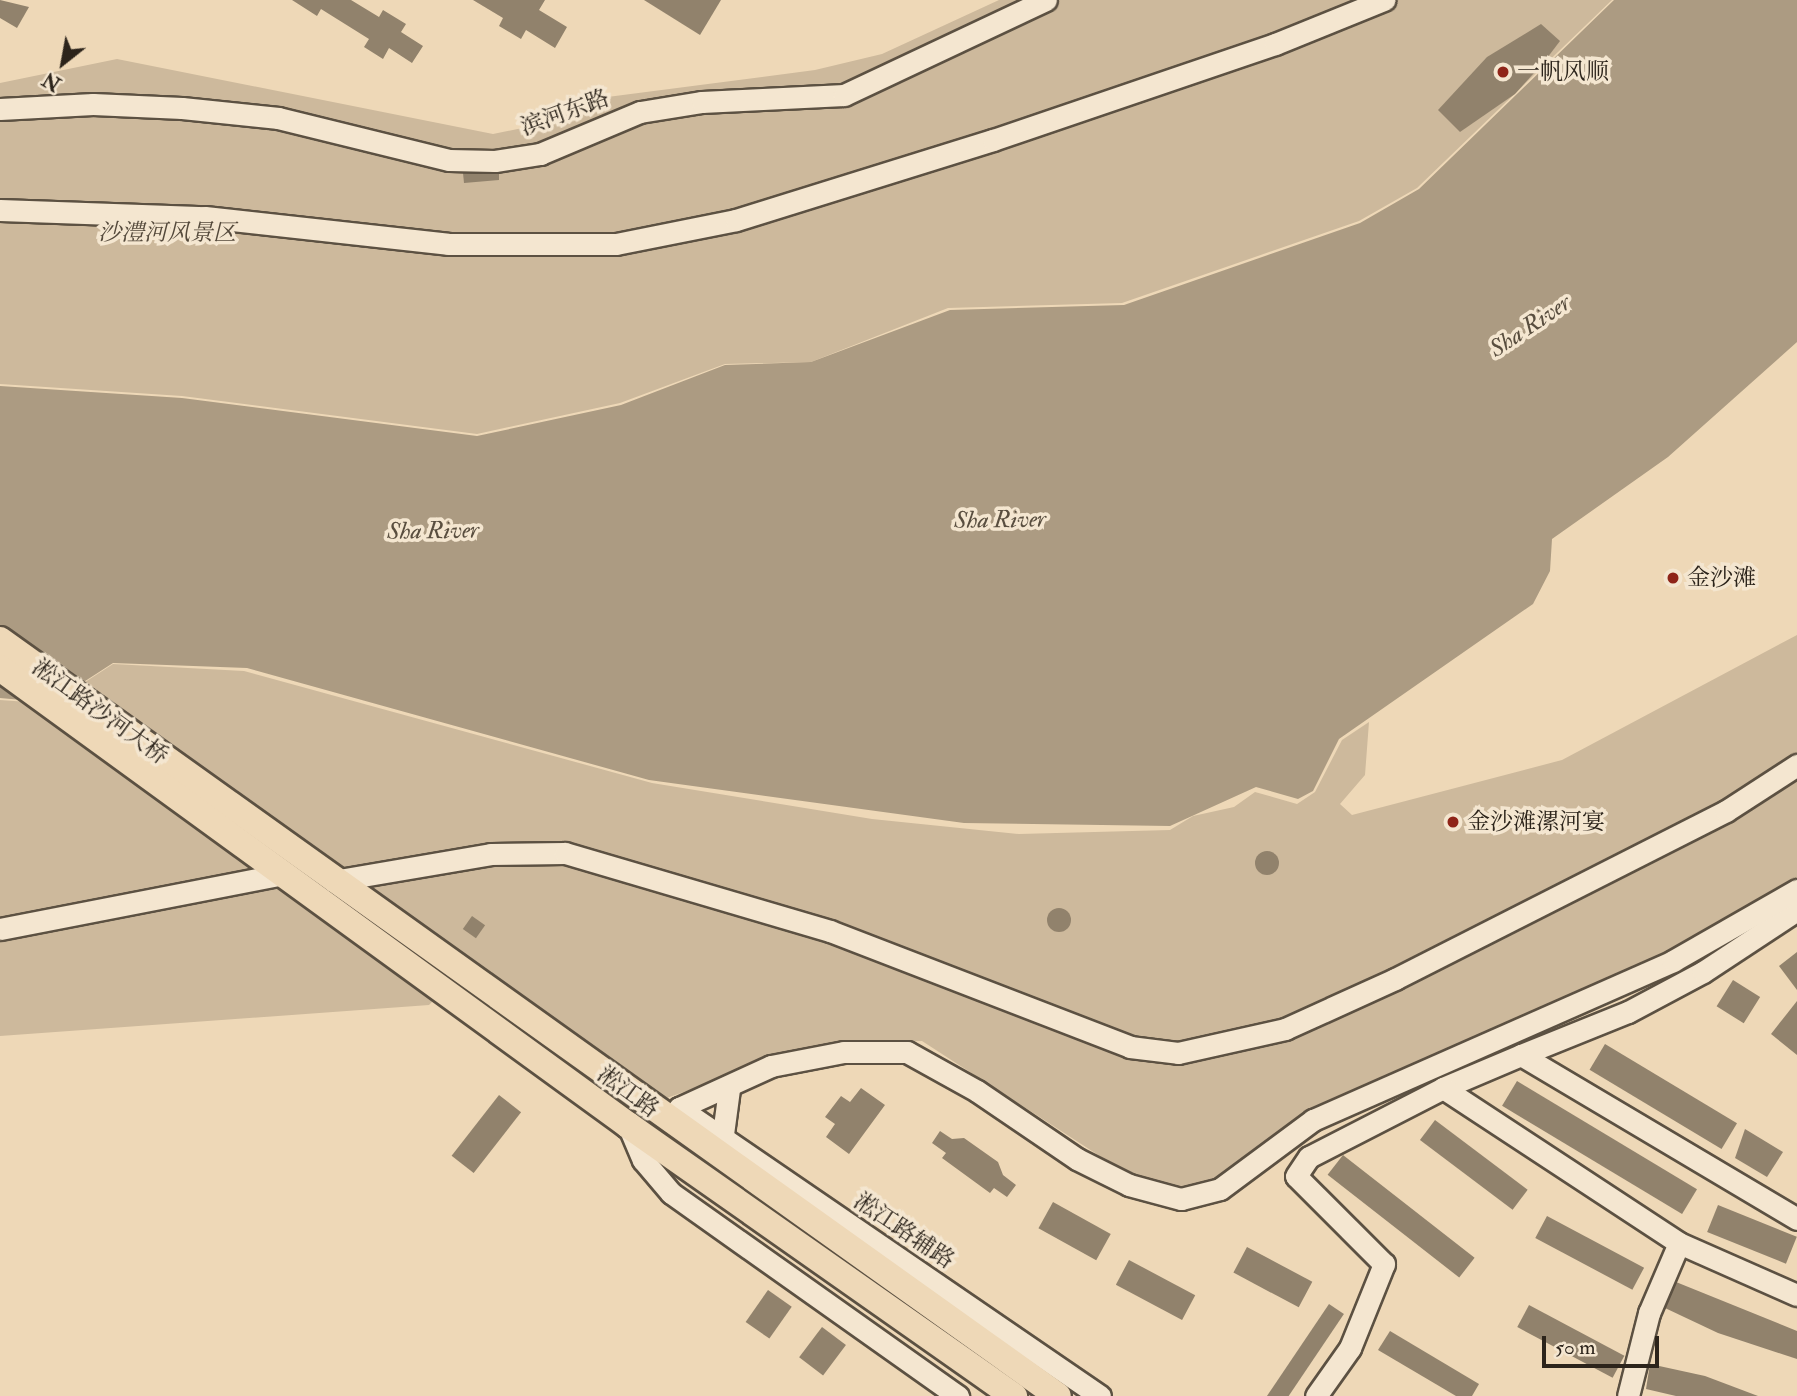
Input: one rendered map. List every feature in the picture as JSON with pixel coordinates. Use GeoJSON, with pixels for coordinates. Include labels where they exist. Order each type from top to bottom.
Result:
{"type":"FeatureCollection","features":[{"type":"Feature","properties":{"kind":"main road","name":"淞江路沙河大桥"},"geometry":{"type":"LineString","coordinates":[[0,640],[192,792]]}},
{"type":"Feature","properties":{"kind":"main road","name":"淞江路沙河大桥"},"geometry":{"type":"LineString","coordinates":[[0,668],[192,792]]}},
{"type":"Feature","properties":{"kind":"main road","name":"淞江路"},"geometry":{"type":"LineString","coordinates":[[192,792],[284,874],[628,1125],[1014,1396]]}},
{"type":"Feature","properties":{"kind":"main road","name":"淞江路"},"geometry":{"type":"LineString","coordinates":[[192,792],[333,881],[675,1115],[1058,1396]]}},
{"type":"Feature","properties":{"kind":"street","name":"滨河东路"},"geometry":{"type":"LineString","coordinates":[[0,109],[93,104],[182,107],[278,118],[449,160],[495,161],[540,154],[640,113],[702,102],[844,95],[1046,0]]}},
{"type":"Feature","properties":{"kind":"street"},"geometry":{"type":"LineString","coordinates":[[0,210],[205,217],[448,244],[616,244],[736,220],[993,140],[1275,44],[1384,0]]}},
{"type":"Feature","properties":{"kind":"street"},"geometry":{"type":"LineString","coordinates":[[333,881],[491,855],[565,853],[830,930],[1130,1047],[1178,1053],[1285,1029],[1395,979],[1726,811],[1797,765]]}},
{"type":"Feature","properties":{"kind":"street"},"geometry":{"type":"LineString","coordinates":[[0,929],[284,874]]}},
{"type":"Feature","properties":{"kind":"street"},"geometry":{"type":"LineString","coordinates":[[675,1115],[771,1066],[844,1052],[907,1052],[977,1091],[1077,1159],[1129,1185],[1181,1199],[1220,1189],[1313,1120],[1673,961],[1797,890]]}},
{"type":"Feature","properties":{"kind":"street"},"geometry":{"type":"LineString","coordinates":[[1316,1396],[1350,1348],[1384,1264],[1296,1176],[1309,1157],[1443,1088],[1628,1012],[1703,972],[1797,910]]}},
{"type":"Feature","properties":{"kind":"street"},"geometry":{"type":"LineString","coordinates":[[1521,1055],[1797,1219]]}},
{"type":"Feature","properties":{"kind":"street"},"geometry":{"type":"LineString","coordinates":[[1443,1088],[1679,1243],[1797,1295]]}},
{"type":"Feature","properties":{"kind":"street"},"geometry":{"type":"LineString","coordinates":[[721,1148],[729,1089]]}},
{"type":"Feature","properties":{"kind":"street"},"geometry":{"type":"LineString","coordinates":[[628,1125],[643,1160],[671,1193],[958,1396]]}},
{"type":"Feature","properties":{"kind":"street","name":"淞江路辅路"},"geometry":{"type":"LineString","coordinates":[[721,1148],[1100,1396]]}},
{"type":"Feature","properties":{"kind":"street"},"geometry":{"type":"LineString","coordinates":[[1628,1396],[1649,1313],[1679,1243]]}},
{"type":"Feature","properties":{"kind":"green space","name":"沙澧河风景区"},"geometry":{"type":"Polygon","coordinates":[[[999,0],[1612,0],[1417,188],[1359,221],[1122,303],[948,308],[811,362],[725,364],[620,403],[477,434],[182,396],[0,384],[0,83],[117,59],[493,134],[542,124],[592,99],[815,70],[882,54],[999,0]]]}},
{"type":"Feature","properties":{"kind":"green space"},"geometry":{"type":"Polygon","coordinates":[[[1797,635],[1797,880],[1675,951],[1333,1103],[1218,1183],[1173,1190],[1112,1164],[922,1041],[815,1045],[664,1099],[469,964],[429,1005],[0,1036],[0,700],[28,702],[79,686],[113,664],[244,671],[652,783],[872,819],[1019,834],[1170,830],[1193,816],[1234,807],[1255,792],[1297,804],[1315,792],[1342,740],[1369,722],[1365,775],[1340,804],[1352,815],[1562,760],[1797,635]]]}},
{"type":"Feature","properties":{"kind":"water","name":"Sha River"},"geometry":{"type":"Polygon","coordinates":[[[1614,0],[1797,0],[1797,342],[1668,457],[1552,539],[1550,571],[1533,604],[1339,739],[1313,791],[1298,799],[1256,787],[1170,826],[964,823],[649,780],[247,668],[113,663],[79,685],[22,700],[0,698],[0,386],[182,398],[477,436],[621,405],[725,365],[811,362],[950,310],[1124,305],[1360,223],[1419,189],[1614,0]]]}},
{"type":"Feature","properties":{"kind":"building"},"geometry":{"type":"Polygon","coordinates":[[[0,0],[29,7],[17,28],[0,18],[0,0]]]}},
{"type":"Feature","properties":{"kind":"building"},"geometry":{"type":"Polygon","coordinates":[[[292,0],[351,0],[379,17],[383,10],[406,24],[401,32],[423,46],[412,63],[389,48],[383,59],[364,47],[369,39],[321,9],[317,16],[292,0]]]}},
{"type":"Feature","properties":{"kind":"building"},"geometry":{"type":"Polygon","coordinates":[[[473,0],[545,0],[539,10],[567,27],[555,48],[526,30],[521,39],[499,26],[503,18],[473,0]]]}},
{"type":"Feature","properties":{"kind":"building"},"geometry":{"type":"Polygon","coordinates":[[[644,0],[721,0],[700,35],[644,0]]]}},
{"type":"Feature","properties":{"kind":"building","name":"一帆风顺"},"geometry":{"type":"Polygon","coordinates":[[[1541,24],[1560,41],[1515,94],[1460,132],[1438,110],[1487,57],[1541,24]]]}},
{"type":"Feature","properties":{"kind":"building"},"geometry":{"type":"Polygon","coordinates":[[[463,173],[499,174],[499,180],[464,183],[463,173]]]}},
{"type":"Feature","properties":{"kind":"building"},"geometry":{"type":"Polygon","coordinates":[[[1267,851],[1275,855],[1279,863],[1275,871],[1267,875],[1259,871],[1255,863],[1259,855],[1267,851]]]}},
{"type":"Feature","properties":{"kind":"building"},"geometry":{"type":"Polygon","coordinates":[[[1054,908],[1064,908],[1071,915],[1071,925],[1064,932],[1054,932],[1047,925],[1047,915],[1054,908]]]}},
{"type":"Feature","properties":{"kind":"building"},"geometry":{"type":"Polygon","coordinates":[[[472,916],[485,925],[476,938],[463,929],[472,916]]]}},
{"type":"Feature","properties":{"kind":"building"},"geometry":{"type":"Polygon","coordinates":[[[1797,952],[1797,990],[1779,966],[1797,952]]]}},
{"type":"Feature","properties":{"kind":"building"},"geometry":{"type":"Polygon","coordinates":[[[1733,980],[1760,997],[1744,1023],[1717,1006],[1733,980]]]}},
{"type":"Feature","properties":{"kind":"building"},"geometry":{"type":"Polygon","coordinates":[[[1797,1001],[1797,1055],[1771,1034],[1797,1001]]]}},
{"type":"Feature","properties":{"kind":"building"},"geometry":{"type":"Polygon","coordinates":[[[1605,1044],[1737,1123],[1722,1149],[1590,1070],[1605,1044]]]}},
{"type":"Feature","properties":{"kind":"building"},"geometry":{"type":"Polygon","coordinates":[[[1517,1081],[1697,1189],[1682,1214],[1502,1106],[1517,1081]]]}},
{"type":"Feature","properties":{"kind":"building"},"geometry":{"type":"Polygon","coordinates":[[[861,1088],[885,1105],[849,1154],[826,1137],[835,1124],[825,1117],[841,1096],[850,1102],[861,1088]]]}},
{"type":"Feature","properties":{"kind":"building"},"geometry":{"type":"Polygon","coordinates":[[[499,1095],[521,1112],[474,1173],[452,1156],[499,1095]]]}},
{"type":"Feature","properties":{"kind":"building"},"geometry":{"type":"Polygon","coordinates":[[[1435,1120],[1528,1190],[1513,1210],[1420,1140],[1435,1120]]]}},
{"type":"Feature","properties":{"kind":"building"},"geometry":{"type":"Polygon","coordinates":[[[1745,1129],[1783,1152],[1767,1177],[1735,1158],[1745,1129]]]}},
{"type":"Feature","properties":{"kind":"building"},"geometry":{"type":"Polygon","coordinates":[[[940,1131],[952,1139],[964,1138],[998,1162],[1003,1175],[1016,1185],[1007,1197],[994,1188],[990,1193],[942,1158],[946,1153],[932,1143],[940,1131]]]}},
{"type":"Feature","properties":{"kind":"building"},"geometry":{"type":"Polygon","coordinates":[[[1343,1155],[1475,1258],[1459,1278],[1328,1175],[1343,1155]]]}},
{"type":"Feature","properties":{"kind":"building"},"geometry":{"type":"Polygon","coordinates":[[[1053,1202],[1111,1234],[1096,1260],[1038,1228],[1053,1202]]]}},
{"type":"Feature","properties":{"kind":"building"},"geometry":{"type":"Polygon","coordinates":[[[1718,1205],[1797,1237],[1786,1264],[1707,1232],[1718,1205]]]}},
{"type":"Feature","properties":{"kind":"building"},"geometry":{"type":"Polygon","coordinates":[[[1547,1216],[1644,1268],[1632,1290],[1535,1238],[1547,1216]]]}},
{"type":"Feature","properties":{"kind":"building"},"geometry":{"type":"Polygon","coordinates":[[[1247,1247],[1312,1282],[1299,1307],[1233,1273],[1247,1247]]]}},
{"type":"Feature","properties":{"kind":"building"},"geometry":{"type":"Polygon","coordinates":[[[1129,1260],[1195,1295],[1182,1320],[1116,1285],[1129,1260]]]}},
{"type":"Feature","properties":{"kind":"building"},"geometry":{"type":"Polygon","coordinates":[[[1676,1282],[1797,1331],[1797,1359],[1718,1333],[1665,1308],[1676,1282]]]}},
{"type":"Feature","properties":{"kind":"building"},"geometry":{"type":"Polygon","coordinates":[[[768,1290],[792,1307],[769,1339],[746,1322],[768,1290]]]}},
{"type":"Feature","properties":{"kind":"building"},"geometry":{"type":"Polygon","coordinates":[[[1329,1304],[1344,1314],[1289,1396],[1267,1396],[1329,1304]]]}},
{"type":"Feature","properties":{"kind":"building"},"geometry":{"type":"Polygon","coordinates":[[[1529,1305],[1624,1356],[1613,1378],[1517,1327],[1529,1305]]]}},
{"type":"Feature","properties":{"kind":"building"},"geometry":{"type":"Polygon","coordinates":[[[822,1327],[846,1345],[823,1375],[799,1357],[822,1327]]]}},
{"type":"Feature","properties":{"kind":"building"},"geometry":{"type":"Polygon","coordinates":[[[1390,1331],[1479,1384],[1472,1396],[1456,1396],[1378,1350],[1390,1331]]]}},
{"type":"Feature","properties":{"kind":"building"},"geometry":{"type":"Polygon","coordinates":[[[1650,1364],[1705,1376],[1758,1396],[1676,1396],[1646,1389],[1650,1364]]]}},
{"type":"Feature","properties":{"kind":"place","name":"一帆风顺"},"geometry":{"type":"Point","coordinates":[1503,72]}},
{"type":"Feature","properties":{"kind":"place","name":"金沙滩"},"geometry":{"type":"Point","coordinates":[1673,578]}},
{"type":"Feature","properties":{"kind":"place","name":"金沙滩漯河宴"},"geometry":{"type":"Point","coordinates":[1453,822]}}]}
